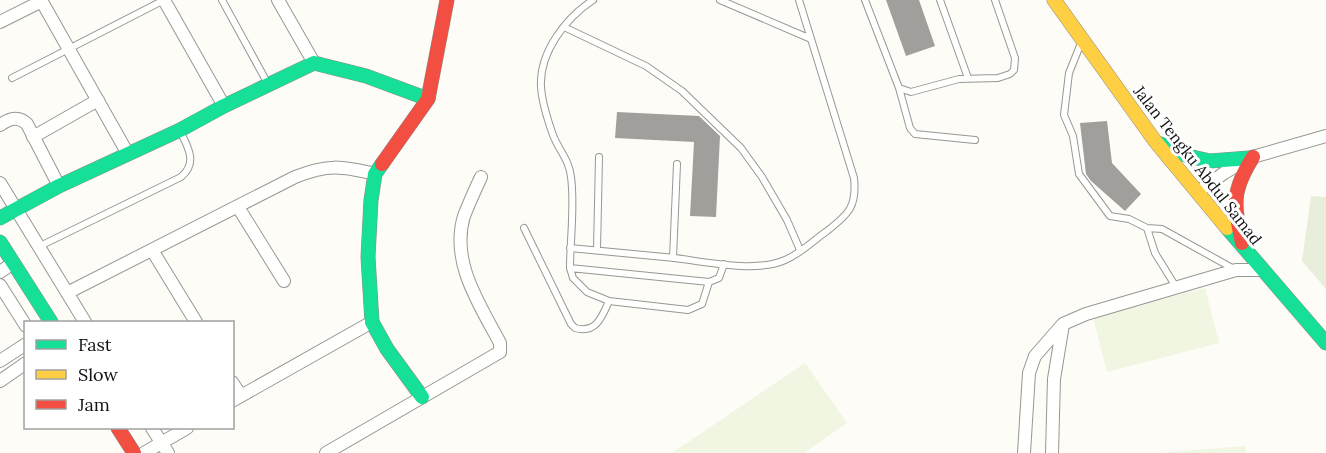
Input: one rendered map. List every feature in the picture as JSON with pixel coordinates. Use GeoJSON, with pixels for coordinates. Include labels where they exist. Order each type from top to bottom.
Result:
{"type":"FeatureCollection","features":[{"type":"Feature","properties":{"kind":"street"},"geometry":{"type":"LineString","coordinates":[[0,22],[42,0],[128,154]]}},
{"type":"Feature","properties":{"kind":"street"},"geometry":{"type":"LineString","coordinates":[[164,0],[224,106]]}},
{"type":"Feature","properties":{"kind":"street"},"geometry":{"type":"LineString","coordinates":[[278,0],[314,63]]}},
{"type":"Feature","properties":{"kind":"street"},"geometry":{"type":"LineString","coordinates":[[422,397],[387,349],[372,322],[368,257],[371,200],[375,174],[428,99],[447,0]]}},
{"type":"Feature","properties":{"kind":"street","name":"Jalan Tengku Abdul Samad"},"geometry":{"type":"LineString","coordinates":[[1054,0],[1155,141],[1243,248],[1326,343]]}},
{"type":"Feature","properties":{"kind":"street"},"geometry":{"type":"LineString","coordinates":[[0,218],[58,186],[180,130],[314,63],[366,76],[428,99]]}},
{"type":"Feature","properties":{"kind":"street"},"geometry":{"type":"LineString","coordinates":[[33,136],[98,100]]}},
{"type":"Feature","properties":{"kind":"street"},"geometry":{"type":"LineString","coordinates":[[0,125],[10,120],[20,119],[27,124],[58,186]]}},
{"type":"Feature","properties":{"kind":"street"},"geometry":{"type":"LineString","coordinates":[[1198,192],[1224,172],[1251,158],[1326,136]]}},
{"type":"Feature","properties":{"kind":"street"},"geometry":{"type":"LineString","coordinates":[[1155,141],[1188,156],[1210,161],[1251,158]]}},
{"type":"Feature","properties":{"kind":"street"},"geometry":{"type":"LineString","coordinates":[[1243,248],[1234,196],[1239,177],[1251,158]]}},
{"type":"Feature","properties":{"kind":"street"},"geometry":{"type":"LineString","coordinates":[[67,293],[295,177],[333,166],[375,174]]}},
{"type":"Feature","properties":{"kind":"street"},"geometry":{"type":"LineString","coordinates":[[326,453],[497,355],[501,349],[470,286],[462,255],[461,236],[464,217],[481,177]]}},
{"type":"Feature","properties":{"kind":"street"},"geometry":{"type":"LineString","coordinates":[[0,183],[84,321]]}},
{"type":"Feature","properties":{"kind":"street"},"geometry":{"type":"LineString","coordinates":[[238,207],[284,281]]}},
{"type":"Feature","properties":{"kind":"street"},"geometry":{"type":"LineString","coordinates":[[0,242],[50,321]]}},
{"type":"Feature","properties":{"kind":"street"},"geometry":{"type":"LineString","coordinates":[[152,250],[195,321]]}},
{"type":"Feature","properties":{"kind":"street"},"geometry":{"type":"LineString","coordinates":[[0,272],[13,263]]}},
{"type":"Feature","properties":{"kind":"street"},"geometry":{"type":"LineString","coordinates":[[1024,453],[1029,373],[1035,356],[1063,324],[1086,314],[1236,270],[1263,270]]}},
{"type":"Feature","properties":{"kind":"street"},"geometry":{"type":"LineString","coordinates":[[0,285],[24,323]]}},
{"type":"Feature","properties":{"kind":"street"},"geometry":{"type":"LineString","coordinates":[[237,398],[372,322]]}},
{"type":"Feature","properties":{"kind":"street"},"geometry":{"type":"LineString","coordinates":[[1052,453],[1054,379],[1063,324]]}},
{"type":"Feature","properties":{"kind":"street"},"geometry":{"type":"LineString","coordinates":[[0,361],[24,345]]}},
{"type":"Feature","properties":{"kind":"street"},"geometry":{"type":"LineString","coordinates":[[0,381],[24,364]]}},
{"type":"Feature","properties":{"kind":"street"},"geometry":{"type":"LineString","coordinates":[[119,429],[134,453]]}},
{"type":"Feature","properties":{"kind":"street"},"geometry":{"type":"LineString","coordinates":[[153,429],[165,448]]}},
{"type":"Feature","properties":{"kind":"street"},"geometry":{"type":"LineString","coordinates":[[144,453],[165,448],[186,429]]}},
{"type":"Feature","properties":{"kind":"lane"},"geometry":{"type":"LineString","coordinates":[[12,78],[164,0]]}},
{"type":"Feature","properties":{"kind":"lane"},"geometry":{"type":"LineString","coordinates":[[222,0],[268,85]]}},
{"type":"Feature","properties":{"kind":"lane"},"geometry":{"type":"LineString","coordinates":[[593,0],[583,7],[553,42],[542,70],[541,86],[554,138],[563,152],[571,176],[570,268],[579,286],[609,301],[687,310],[702,304],[709,282]]}},
{"type":"Feature","properties":{"kind":"lane"},"geometry":{"type":"LineString","coordinates":[[720,0],[810,39]]}},
{"type":"Feature","properties":{"kind":"lane"},"geometry":{"type":"LineString","coordinates":[[570,248],[724,264],[753,266],[768,264],[785,260],[800,250],[835,225],[850,209],[855,200],[854,178],[799,0]]}},
{"type":"Feature","properties":{"kind":"lane"},"geometry":{"type":"LineString","coordinates":[[865,0],[899,88],[910,128],[915,134],[975,140]]}},
{"type":"Feature","properties":{"kind":"lane"},"geometry":{"type":"LineString","coordinates":[[940,0],[968,78]]}},
{"type":"Feature","properties":{"kind":"lane"},"geometry":{"type":"LineString","coordinates":[[899,88],[911,92],[968,78],[998,78],[1010,74],[1015,67],[1015,58],[995,0]]}},
{"type":"Feature","properties":{"kind":"lane"},"geometry":{"type":"LineString","coordinates":[[564,27],[646,66],[682,91],[741,148],[762,177],[787,220],[800,250]]}},
{"type":"Feature","properties":{"kind":"lane"},"geometry":{"type":"LineString","coordinates":[[1082,39],[1069,73],[1064,115],[1073,136],[1077,169],[1082,180],[1110,216],[1129,219],[1147,228],[1162,229],[1236,270]]}},
{"type":"Feature","properties":{"kind":"lane"},"geometry":{"type":"LineString","coordinates":[[38,247],[181,177],[188,171],[192,162],[180,130]]}},
{"type":"Feature","properties":{"kind":"lane"},"geometry":{"type":"LineString","coordinates":[[597,250],[599,157]]}},
{"type":"Feature","properties":{"kind":"lane"},"geometry":{"type":"LineString","coordinates":[[673,258],[677,164]]}},
{"type":"Feature","properties":{"kind":"lane"},"geometry":{"type":"LineString","coordinates":[[524,228],[575,328],[588,330],[594,327],[609,301]]}},
{"type":"Feature","properties":{"kind":"lane"},"geometry":{"type":"LineString","coordinates":[[1147,228],[1155,253],[1176,287]]}},
{"type":"Feature","properties":{"kind":"lane"},"geometry":{"type":"LineString","coordinates":[[570,268],[709,282],[719,278],[724,264]]}},
{"type":"Feature","properties":{"kind":"green space"},"geometry":{"type":"Polygon","coordinates":[[[1311,196],[1326,197],[1326,289],[1302,261],[1311,196]]]}},
{"type":"Feature","properties":{"kind":"green space"},"geometry":{"type":"Polygon","coordinates":[[[1205,288],[1219,343],[1107,372],[1093,317],[1205,288]]]}},
{"type":"Feature","properties":{"kind":"green space"},"geometry":{"type":"Polygon","coordinates":[[[805,363],[847,423],[804,453],[672,453],[805,363]]]}},
{"type":"Feature","properties":{"kind":"green space"},"geometry":{"type":"Polygon","coordinates":[[[1245,446],[1246,453],[1160,453],[1245,446]]]}},
{"type":"Feature","properties":{"kind":"building"},"geometry":{"type":"Polygon","coordinates":[[[886,0],[919,0],[935,46],[906,56],[886,0]]]}},
{"type":"Feature","properties":{"kind":"building"},"geometry":{"type":"Polygon","coordinates":[[[617,112],[699,116],[720,136],[716,217],[690,216],[694,142],[615,138],[617,112]]]}},
{"type":"Feature","properties":{"kind":"building"},"geometry":{"type":"Polygon","coordinates":[[[1107,121],[1112,163],[1141,194],[1125,211],[1086,174],[1080,123],[1107,121]]]}},
{"type":"Feature","properties":{"kind":"traffic: fast"},"geometry":{"type":"LineString","coordinates":[[0,218],[59,186],[180,130],[314,63],[366,76],[428,99]]}},
{"type":"Feature","properties":{"kind":"traffic: fast"},"geometry":{"type":"LineString","coordinates":[[1161,144],[1188,156],[1210,161],[1249,158]]}},
{"type":"Feature","properties":{"kind":"traffic: fast"},"geometry":{"type":"LineString","coordinates":[[382,164],[375,174],[371,200],[368,257],[372,322],[387,349],[422,397]]}},
{"type":"Feature","properties":{"kind":"traffic: fast"},"geometry":{"type":"LineString","coordinates":[[1227,228],[1326,343]]}},
{"type":"Feature","properties":{"kind":"traffic: fast"},"geometry":{"type":"LineString","coordinates":[[0,242],[50,321]]}},
{"type":"Feature","properties":{"kind":"traffic: slow"},"geometry":{"type":"LineString","coordinates":[[1054,0],[1155,141],[1227,228]]}},
{"type":"Feature","properties":{"kind":"traffic: jam"},"geometry":{"type":"LineString","coordinates":[[382,164],[428,99],[447,0]]}},
{"type":"Feature","properties":{"kind":"traffic: jam"},"geometry":{"type":"LineString","coordinates":[[1242,243],[1236,198],[1241,180],[1253,157]]}},
{"type":"Feature","properties":{"kind":"traffic: jam"},"geometry":{"type":"LineString","coordinates":[[119,429],[134,453]]}}]}
